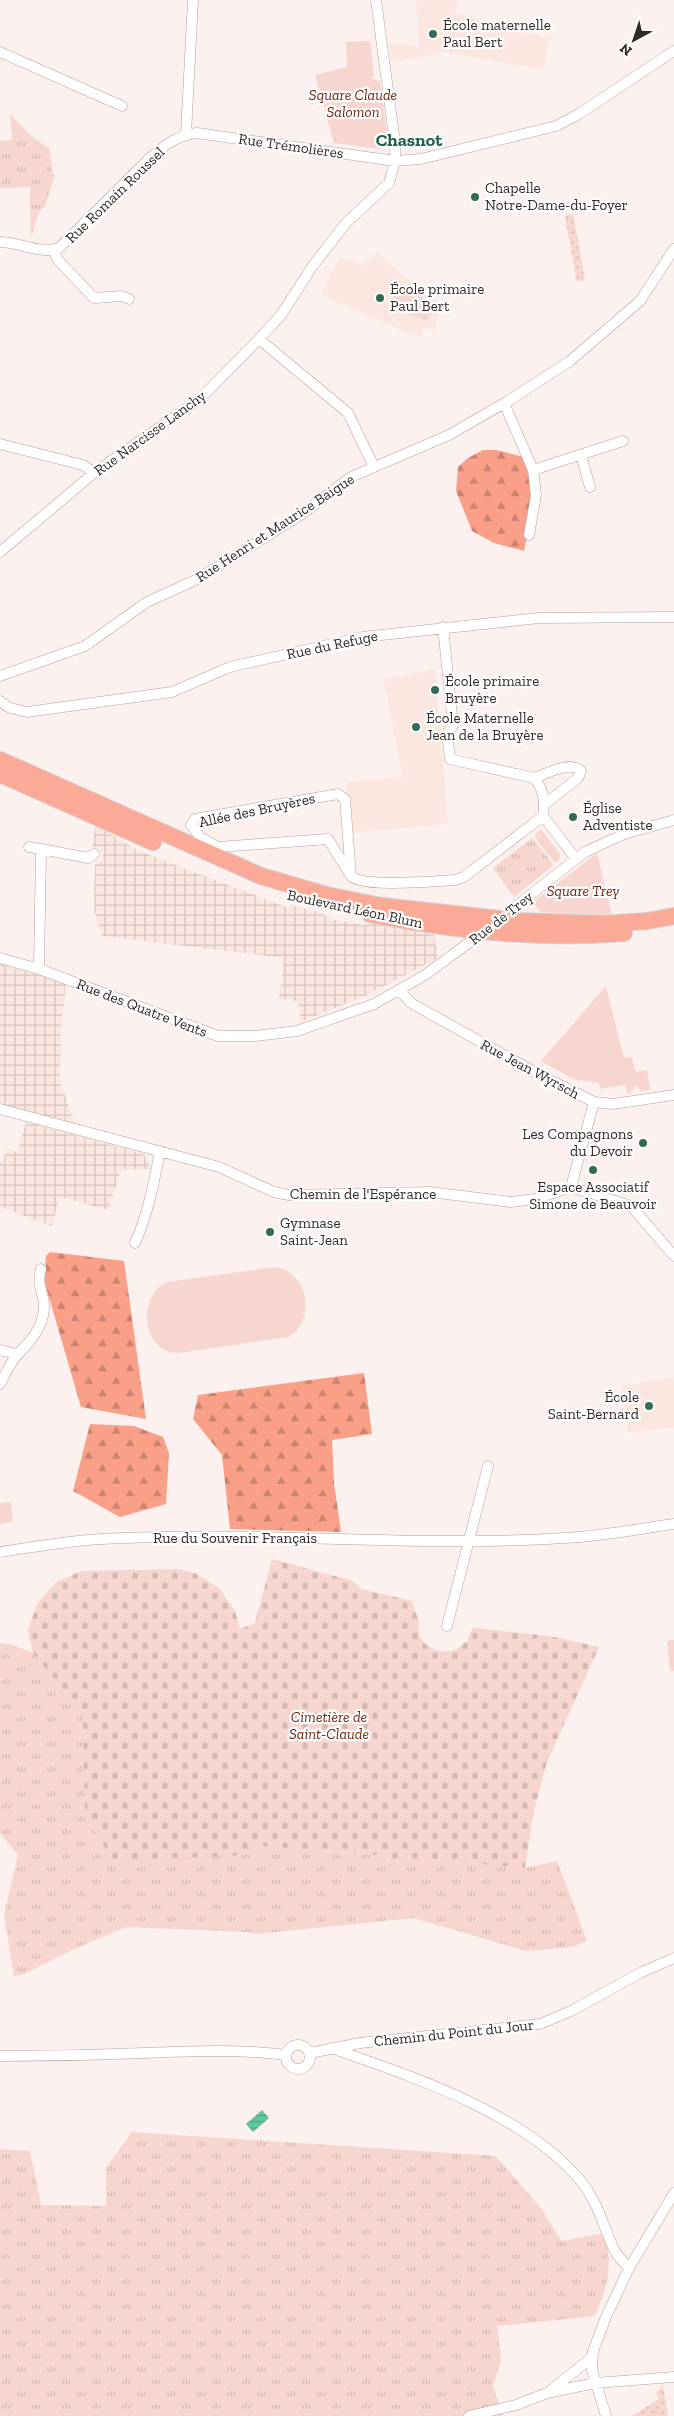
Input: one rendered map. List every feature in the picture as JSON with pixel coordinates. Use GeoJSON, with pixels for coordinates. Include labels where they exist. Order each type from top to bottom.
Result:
{"type":"FeatureCollection","features":[{"type":"Feature","properties":{"kind":"main road","name":"Boulevard Léon Blum"},"geometry":{"type":"LineString","coordinates":[[0,760],[261,876],[326,895],[381,906],[569,924],[647,921],[674,916]]}},
{"type":"Feature","properties":{"kind":"main road","name":"Boulevard Léon Blum"},"geometry":{"type":"LineString","coordinates":[[0,774],[255,885],[323,905],[484,932],[592,936],[674,927]]}},
{"type":"Feature","properties":{"kind":"street"},"geometry":{"type":"LineString","coordinates":[[186,134],[193,0]]}},
{"type":"Feature","properties":{"kind":"street"},"geometry":{"type":"LineString","coordinates":[[376,0],[395,143],[395,161]]}},
{"type":"Feature","properties":{"kind":"street","name":"Rue Trémolières"},"geometry":{"type":"LineString","coordinates":[[186,134],[204,134],[395,161],[421,159],[556,126],[579,114],[674,50]]}},
{"type":"Feature","properties":{"kind":"street"},"geometry":{"type":"LineString","coordinates":[[0,52],[122,106]]}},
{"type":"Feature","properties":{"kind":"street","name":"Rue Romain Roussel"},"geometry":{"type":"LineString","coordinates":[[0,242],[22,244],[42,250],[54,250],[66,244],[151,157],[166,145],[186,134]]}},
{"type":"Feature","properties":{"kind":"street","name":"Rue Narcisse Lanchy"},"geometry":{"type":"LineString","coordinates":[[0,552],[94,473],[200,398],[281,315],[312,267],[346,222],[389,183],[395,161]]}},
{"type":"Feature","properties":{"kind":"street","name":"Rue Henri et Maurice Baigue"},"geometry":{"type":"LineString","coordinates":[[0,676],[84,646],[147,602],[200,578],[316,504],[351,477],[449,434],[504,403],[570,361],[640,301],[674,249]]}},
{"type":"Feature","properties":{"kind":"street"},"geometry":{"type":"LineString","coordinates":[[54,250],[57,259],[94,298],[122,296],[129,299]]}},
{"type":"Feature","properties":{"kind":"street"},"geometry":{"type":"LineString","coordinates":[[259,339],[348,414],[374,467]]}},
{"type":"Feature","properties":{"kind":"street"},"geometry":{"type":"LineString","coordinates":[[504,403],[534,470],[536,495],[529,535]]}},
{"type":"Feature","properties":{"kind":"street"},"geometry":{"type":"LineString","coordinates":[[534,470],[623,441]]}},
{"type":"Feature","properties":{"kind":"street"},"geometry":{"type":"LineString","coordinates":[[0,444],[83,465],[94,473]]}},
{"type":"Feature","properties":{"kind":"street"},"geometry":{"type":"LineString","coordinates":[[581,455],[590,487]]}},
{"type":"Feature","properties":{"kind":"street","name":"Rue du Refuge"},"geometry":{"type":"LineString","coordinates":[[0,701],[10,708],[27,712],[172,692],[230,667],[363,637],[443,627],[539,618],[674,617]]}},
{"type":"Feature","properties":{"kind":"street"},"geometry":{"type":"LineString","coordinates":[[443,627],[453,725],[447,734],[450,759],[534,778],[570,766],[581,771],[578,778],[544,804]]}},
{"type":"Feature","properties":{"kind":"street"},"geometry":{"type":"LineString","coordinates":[[534,778],[540,784],[544,804],[543,816],[576,859]]}},
{"type":"Feature","properties":{"kind":"street","name":"Allée des Bruyères"},"geometry":{"type":"LineString","coordinates":[[338,794],[344,799],[351,876],[328,839],[218,847],[200,838],[192,825],[195,819],[338,794]]}},
{"type":"Feature","properties":{"kind":"street"},"geometry":{"type":"LineString","coordinates":[[351,876],[359,881],[455,880],[464,876],[543,816]]}},
{"type":"Feature","properties":{"kind":"street","name":"Rue de Trey"},"geometry":{"type":"LineString","coordinates":[[400,991],[484,932],[576,859],[600,844],[624,834],[674,820]]}},
{"type":"Feature","properties":{"kind":"street"},"geometry":{"type":"LineString","coordinates":[[29,847],[88,858],[94,854]]}},
{"type":"Feature","properties":{"kind":"street"},"geometry":{"type":"LineString","coordinates":[[39,969],[41,849]]}},
{"type":"Feature","properties":{"kind":"street","name":"Boulevard Léon Blum"},"geometry":{"type":"LineString","coordinates":[[525,898],[525,910],[532,915],[604,924]]}},
{"type":"Feature","properties":{"kind":"street","name":"Rue de Trey"},"geometry":{"type":"LineString","coordinates":[[452,928],[458,939],[459,950]]}},
{"type":"Feature","properties":{"kind":"street","name":"Rue des Quatre Vents"},"geometry":{"type":"LineString","coordinates":[[0,958],[39,969],[218,1036],[256,1036],[297,1031],[368,1006],[400,991]]}},
{"type":"Feature","properties":{"kind":"street","name":"Rue Jean Wyrsch"},"geometry":{"type":"LineString","coordinates":[[400,991],[411,1003],[540,1075],[594,1102],[613,1104],[674,1095]]}},
{"type":"Feature","properties":{"kind":"street"},"geometry":{"type":"LineString","coordinates":[[594,1102],[571,1186],[631,1206],[674,1256]]}},
{"type":"Feature","properties":{"kind":"street","name":"Chemin de l'Espérance"},"geometry":{"type":"LineString","coordinates":[[0,1109],[218,1167],[274,1192],[289,1195],[430,1192],[511,1202],[535,1199],[571,1186]]}},
{"type":"Feature","properties":{"kind":"street"},"geometry":{"type":"LineString","coordinates":[[134,1243],[143,1224],[154,1185],[160,1151]]}},
{"type":"Feature","properties":{"kind":"street"},"geometry":{"type":"LineString","coordinates":[[0,1384],[17,1354],[30,1343],[40,1325],[44,1306],[38,1281],[41,1269]]}},
{"type":"Feature","properties":{"kind":"street"},"geometry":{"type":"LineString","coordinates":[[0,1350],[17,1354]]}},
{"type":"Feature","properties":{"kind":"street"},"geometry":{"type":"LineString","coordinates":[[447,1626],[488,1466]]}},
{"type":"Feature","properties":{"kind":"street","name":"Rue du Souvenir Français"},"geometry":{"type":"LineString","coordinates":[[0,1552],[76,1541],[126,1538],[220,1536],[470,1540],[566,1538],[674,1524]]}},
{"type":"Feature","properties":{"kind":"street","name":"Chemin du Point du Jour"},"geometry":{"type":"LineString","coordinates":[[310,2053],[360,2043],[540,2024],[571,2012],[642,1972],[674,1958]]}},
{"type":"Feature","properties":{"kind":"street"},"geometry":{"type":"LineString","coordinates":[[360,2043],[360,2058]]}},
{"type":"Feature","properties":{"kind":"street"},"geometry":{"type":"LineString","coordinates":[[297,2044],[305,2046],[310,2053],[308,2064],[297,2069],[287,2063],[286,2055],[290,2048],[297,2044]]}},
{"type":"Feature","properties":{"kind":"street"},"geometry":{"type":"LineString","coordinates":[[331,2048],[406,2074],[467,2101],[548,2148],[579,2179],[594,2199],[615,2252],[629,2268]]}},
{"type":"Feature","properties":{"kind":"street"},"geometry":{"type":"LineString","coordinates":[[0,2056],[66,2056],[220,2050],[258,2051],[286,2055]]}},
{"type":"Feature","properties":{"kind":"street"},"geometry":{"type":"LineString","coordinates":[[606,2416],[595,2383],[591,2358],[606,2317],[629,2268],[673,2196]]}},
{"type":"Feature","properties":{"kind":"street"},"geometry":{"type":"LineString","coordinates":[[547,2393],[591,2358]]}},
{"type":"Feature","properties":{"kind":"street"},"geometry":{"type":"LineString","coordinates":[[469,2416],[516,2404],[547,2393],[595,2383],[674,2377]]}},
{"type":"Feature","properties":{"kind":"shaded area"},"geometry":{"type":"Polygon","coordinates":[[[416,0],[459,0],[456,13],[550,38],[543,70],[440,51],[440,54],[392,62],[389,43],[419,47],[416,0]]]}},
{"type":"Feature","properties":{"kind":"shaded area","name":"École primaire Paul Bert"},"geometry":{"type":"Polygon","coordinates":[[[377,252],[417,287],[441,303],[434,330],[424,327],[419,338],[321,295],[339,257],[363,265],[370,261],[377,252]]]}},
{"type":"Feature","properties":{"kind":"shaded area","name":"École Maternelle Jean de la Bruyère"},"geometry":{"type":"Polygon","coordinates":[[[435,669],[448,824],[350,833],[346,783],[403,776],[383,679],[435,669]]]}},
{"type":"Feature","properties":{"kind":"shaded area"},"geometry":{"type":"Polygon","coordinates":[[[96,825],[139,851],[289,908],[291,905],[321,913],[331,919],[363,925],[376,923],[434,935],[438,958],[365,996],[301,1022],[298,1001],[279,999],[284,958],[102,936],[94,910],[95,865],[102,860],[103,854],[99,848],[92,846],[96,825]]]}},
{"type":"Feature","properties":{"kind":"shaded area"},"geometry":{"type":"Polygon","coordinates":[[[0,964],[66,983],[61,1030],[60,1081],[75,1124],[0,1104],[0,964]]]}},
{"type":"Feature","properties":{"kind":"shaded area"},"geometry":{"type":"Polygon","coordinates":[[[26,1122],[144,1154],[151,1169],[121,1170],[108,1210],[60,1197],[52,1226],[0,1207],[0,1161],[3,1161],[7,1149],[17,1152],[26,1122]]]}},
{"type":"Feature","properties":{"kind":"shaded area","name":"École Saint-Bernard"},"geometry":{"type":"Polygon","coordinates":[[[674,1377],[674,1427],[628,1433],[622,1386],[674,1377]]]}},
{"type":"Feature","properties":{"kind":"shaded area"},"geometry":{"type":"Polygon","coordinates":[[[262,2110],[269,2118],[253,2132],[246,2124],[262,2110]]]}},
{"type":"Feature","properties":{"kind":"green space","name":"Square Claude Salomon"},"geometry":{"type":"Polygon","coordinates":[[[370,41],[374,75],[371,78],[380,81],[388,140],[381,149],[334,143],[315,75],[347,67],[346,42],[370,41]]]}},
{"type":"Feature","properties":{"kind":"green space"},"geometry":{"type":"Polygon","coordinates":[[[10,114],[27,132],[50,150],[52,173],[55,175],[45,206],[39,212],[31,237],[30,187],[0,188],[0,141],[12,140],[10,114]]]}},
{"type":"Feature","properties":{"kind":"green space"},"geometry":{"type":"Polygon","coordinates":[[[573,214],[585,280],[577,282],[565,216],[573,214]]]}},
{"type":"Feature","properties":{"kind":"green space"},"geometry":{"type":"Polygon","coordinates":[[[397,287],[435,303],[427,321],[390,305],[397,287]]]}},
{"type":"Feature","properties":{"kind":"green space"},"geometry":{"type":"Polygon","coordinates":[[[483,450],[496,450],[524,457],[529,481],[530,504],[524,551],[494,543],[472,531],[456,491],[458,467],[468,458],[483,450]]]}},
{"type":"Feature","properties":{"kind":"green space"},"geometry":{"type":"Polygon","coordinates":[[[541,829],[560,854],[559,860],[555,863],[535,838],[537,832],[541,829]]]}},
{"type":"Feature","properties":{"kind":"green space"},"geometry":{"type":"Polygon","coordinates":[[[532,838],[554,865],[514,897],[493,868],[532,838]]]}},
{"type":"Feature","properties":{"kind":"green space","name":"Square Trey"},"geometry":{"type":"Polygon","coordinates":[[[597,853],[612,916],[541,912],[533,903],[597,853]]]}},
{"type":"Feature","properties":{"kind":"green space"},"geometry":{"type":"Polygon","coordinates":[[[606,986],[624,1058],[631,1057],[636,1072],[647,1070],[650,1090],[641,1091],[636,1085],[628,1095],[625,1085],[600,1089],[599,1083],[573,1079],[541,1061],[606,986]]]}},
{"type":"Feature","properties":{"kind":"green space"},"geometry":{"type":"Polygon","coordinates":[[[50,1252],[124,1261],[146,1419],[81,1407],[44,1280],[46,1256],[50,1252]]]}},
{"type":"Feature","properties":{"kind":"green space"},"geometry":{"type":"Polygon","coordinates":[[[275,1267],[286,1270],[295,1277],[305,1298],[303,1320],[297,1330],[288,1337],[179,1353],[167,1351],[157,1344],[151,1335],[147,1323],[147,1311],[157,1289],[167,1282],[275,1267]]]}},
{"type":"Feature","properties":{"kind":"green space"},"geometry":{"type":"Polygon","coordinates":[[[364,1373],[372,1434],[332,1440],[334,1483],[341,1532],[230,1529],[222,1455],[193,1419],[198,1395],[364,1373]]]}},
{"type":"Feature","properties":{"kind":"green space"},"geometry":{"type":"Polygon","coordinates":[[[90,1424],[134,1426],[163,1437],[169,1453],[166,1504],[120,1517],[73,1491],[90,1424]]]}},
{"type":"Feature","properties":{"kind":"green space"},"geometry":{"type":"Polygon","coordinates":[[[11,1502],[13,1522],[0,1524],[0,1503],[11,1502]]]}},
{"type":"Feature","properties":{"kind":"green space","name":"Cimetière de Saint-Claude"},"geometry":{"type":"Polygon","coordinates":[[[272,1559],[353,1581],[361,1589],[412,1601],[418,1619],[419,1635],[425,1644],[435,1650],[446,1652],[457,1649],[467,1641],[473,1628],[550,1636],[599,1647],[547,1762],[533,1815],[525,1868],[396,1857],[391,1861],[385,1856],[263,1846],[249,1849],[246,1855],[113,1861],[85,1814],[83,1714],[33,1653],[28,1630],[37,1604],[55,1583],[81,1571],[180,1569],[197,1574],[220,1589],[235,1611],[240,1629],[255,1623],[272,1559]]]}},
{"type":"Feature","properties":{"kind":"green space"},"geometry":{"type":"Polygon","coordinates":[[[674,1640],[674,1671],[670,1671],[667,1641],[674,1640]]]}},
{"type":"Feature","properties":{"kind":"green space"},"geometry":{"type":"Polygon","coordinates":[[[0,1643],[10,1644],[33,1653],[84,1715],[249,1849],[263,1846],[385,1856],[389,1861],[396,1857],[525,1868],[557,1861],[587,1941],[572,1947],[526,1951],[414,1918],[256,1934],[247,1932],[126,1927],[74,1949],[24,1974],[14,1976],[4,1915],[18,1855],[0,1833],[0,1643]]]}},
{"type":"Feature","properties":{"kind":"green space"},"geometry":{"type":"Polygon","coordinates":[[[132,2132],[496,2156],[543,2211],[561,2241],[605,2233],[609,2256],[608,2275],[595,2316],[497,2326],[501,2360],[493,2386],[503,2416],[0,2416],[0,2149],[30,2151],[41,2205],[106,2206],[106,2168],[132,2132]]]}},
{"type":"Feature","properties":{"kind":"green space"},"geometry":{"type":"Polygon","coordinates":[[[663,2385],[668,2416],[632,2416],[659,2399],[656,2393],[663,2385]]]}},
{"type":"Feature","properties":{"kind":"place","name":"École maternelle Paul Bert"},"geometry":{"type":"Point","coordinates":[433,34]}},
{"type":"Feature","properties":{"kind":"place","name":"Chapelle Notre-Dame-du-Foyer"},"geometry":{"type":"Point","coordinates":[475,197]}},
{"type":"Feature","properties":{"kind":"place","name":"École primaire Paul Bert"},"geometry":{"type":"Point","coordinates":[380,298]}},
{"type":"Feature","properties":{"kind":"place","name":"École primaire Bruyère"},"geometry":{"type":"Point","coordinates":[435,690]}},
{"type":"Feature","properties":{"kind":"place","name":"École Maternelle Jean de la Bruyère"},"geometry":{"type":"Point","coordinates":[416,727]}},
{"type":"Feature","properties":{"kind":"place","name":"Église Adventiste"},"geometry":{"type":"Point","coordinates":[573,817]}},
{"type":"Feature","properties":{"kind":"place","name":"Les Compagnons du Devoir"},"geometry":{"type":"Point","coordinates":[643,1143]}},
{"type":"Feature","properties":{"kind":"place","name":"Espace Associatif Simone de Beauvoir"},"geometry":{"type":"Point","coordinates":[593,1170]}},
{"type":"Feature","properties":{"kind":"place","name":"Gymnase Saint-Jean"},"geometry":{"type":"Point","coordinates":[270,1232]}},
{"type":"Feature","properties":{"kind":"place","name":"École Saint-Bernard"},"geometry":{"type":"Point","coordinates":[649,1406]}},
{"type":"Feature","properties":{"kind":"district","name":"Chasnot"},"geometry":{"type":"Point","coordinates":[409,140]}}]}
